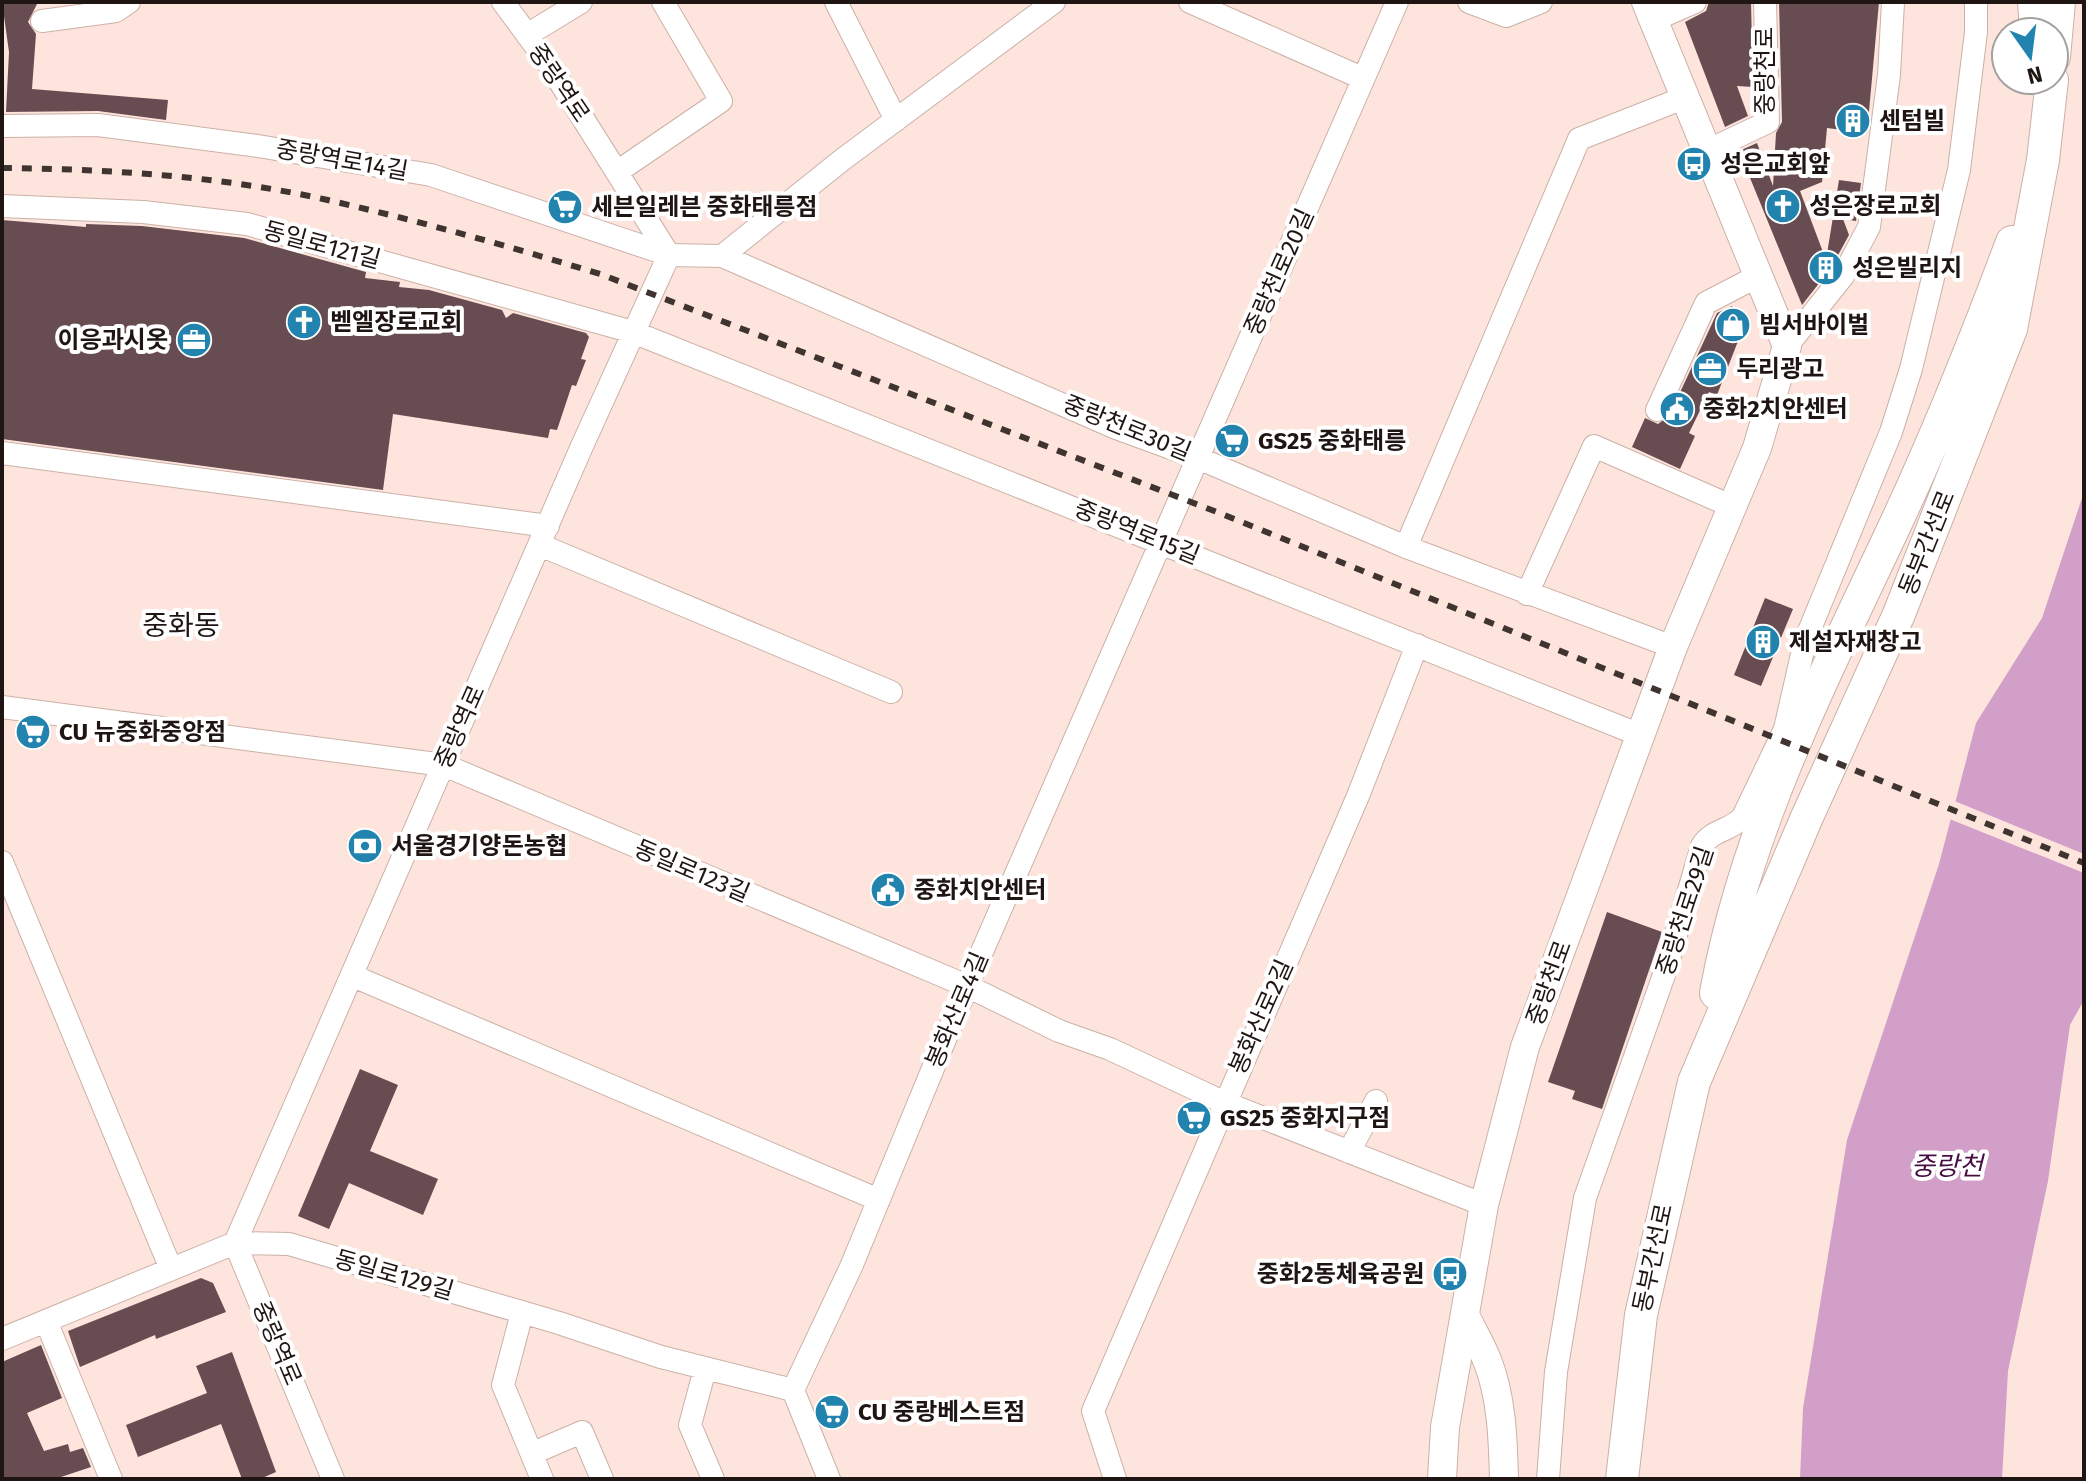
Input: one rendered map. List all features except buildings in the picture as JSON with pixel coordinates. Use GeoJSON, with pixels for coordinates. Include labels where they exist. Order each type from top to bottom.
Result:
{"type":"FeatureCollection","features":[{"type":"Feature","properties":{"kind":"highway"},"geometry":{"type":"LineString","coordinates":[[2039,96],[2043,160]]}},
{"type":"Feature","properties":{"kind":"highway","name":"동부간선로"},"geometry":{"type":"LineString","coordinates":[[1622,1479],[1641,1315],[1694,1082],[1708,1042],[1899,614],[2011,329],[2043,160],[2050,96]]}},
{"type":"Feature","properties":{"kind":"highway","name":"동부간선로"},"geometry":{"type":"LineString","coordinates":[[1708,1042],[1727,935],[1752,849],[1803,722],[1899,518],[1973,346],[2043,160]]}},
{"type":"Feature","properties":{"kind":"main road"},"geometry":{"type":"LineString","coordinates":[[1650,11],[1787,346]]}},
{"type":"Feature","properties":{"kind":"main road","name":"중랑천로"},"geometry":{"type":"LineString","coordinates":[[1442,1479],[1445,1427],[1484,1205],[1525,1047],[1673,647],[1757,448],[1787,346]]}},
{"type":"Feature","properties":{"kind":"main road"},"geometry":{"type":"LineString","coordinates":[[1465,1315],[1487,1358],[1493,1380],[1502,1437],[1504,1479]]}},
{"type":"Feature","properties":{"kind":"street"},"geometry":{"type":"LineString","coordinates":[[42,21],[116,11],[129,2]]}},
{"type":"Feature","properties":{"kind":"street","name":"중랑역로"},"geometry":{"type":"LineString","coordinates":[[333,1479],[235,1243],[669,255],[503,2]]}},
{"type":"Feature","properties":{"kind":"street"},"geometry":{"type":"LineString","coordinates":[[527,35],[581,2]]}},
{"type":"Feature","properties":{"kind":"street"},"geometry":{"type":"LineString","coordinates":[[617,172],[721,101],[663,2]]}},
{"type":"Feature","properties":{"kind":"street"},"geometry":{"type":"LineString","coordinates":[[836,2],[896,120]]}},
{"type":"Feature","properties":{"kind":"street"},"geometry":{"type":"LineString","coordinates":[[722,256],[1054,2]]}},
{"type":"Feature","properties":{"kind":"street"},"geometry":{"type":"LineString","coordinates":[[1190,2],[1362,78]]}},
{"type":"Feature","properties":{"kind":"street","name":"중랑천로20길"},"geometry":{"type":"LineString","coordinates":[[1160,542],[1397,2]]}},
{"type":"Feature","properties":{"kind":"street"},"geometry":{"type":"LineString","coordinates":[[1469,2],[1505,16],[1541,2]]}},
{"type":"Feature","properties":{"kind":"street"},"geometry":{"type":"LineString","coordinates":[[1650,11],[1695,2]]}},
{"type":"Feature","properties":{"kind":"street","name":"중랑천로"},"geometry":{"type":"LineString","coordinates":[[1709,150],[1768,122],[1765,2]]}},
{"type":"Feature","properties":{"kind":"street"},"geometry":{"type":"LineString","coordinates":[[1787,346],[1843,276],[1869,227],[1889,75],[1893,2]]}},
{"type":"Feature","properties":{"kind":"street","name":"중랑천로29길"},"geometry":{"type":"LineString","coordinates":[[1548,1479],[1556,1372],[1588,1188],[1665,972],[1702,846],[1710,835],[1735,825],[1743,817],[1785,729],[1805,641],[1896,417],[1959,170],[1976,32],[1976,2]]}},
{"type":"Feature","properties":{"kind":"street"},"geometry":{"type":"LineString","coordinates":[[1406,547],[1579,139],[1686,97]]}},
{"type":"Feature","properties":{"kind":"street","name":"중랑역로14길"},"geometry":{"type":"LineString","coordinates":[[2,126],[98,125],[258,146],[431,175],[669,255]]}},
{"type":"Feature","properties":{"kind":"street","name":"동일로121길"},"geometry":{"type":"LineString","coordinates":[[2,206],[143,212],[247,224],[633,332]]}},
{"type":"Feature","properties":{"kind":"street","name":"중랑천로30길"},"geometry":{"type":"LineString","coordinates":[[669,255],[722,256],[1116,428],[1198,458],[1406,547],[1673,647]]}},
{"type":"Feature","properties":{"kind":"street"},"geometry":{"type":"LineString","coordinates":[[1657,410],[1706,303],[1758,276]]}},
{"type":"Feature","properties":{"kind":"street","name":"중랑역로15길"},"geometry":{"type":"LineString","coordinates":[[633,332],[1640,735]]}},
{"type":"Feature","properties":{"kind":"street"},"geometry":{"type":"LineString","coordinates":[[1527,594],[1594,446],[1731,506]]}},
{"type":"Feature","properties":{"kind":"street"},"geometry":{"type":"LineString","coordinates":[[2,453],[544,535],[891,692]]}},
{"type":"Feature","properties":{"kind":"street","name":"봉화산로4길"},"geometry":{"type":"LineString","coordinates":[[793,1390],[879,1200],[967,986],[1160,542]]}},
{"type":"Feature","properties":{"kind":"street","name":"봉화산로2길"},"geometry":{"type":"LineString","coordinates":[[1115,1479],[1093,1411],[1223,1102],[1358,796],[1417,645]]}},
{"type":"Feature","properties":{"kind":"street","name":"동일로123길"},"geometry":{"type":"LineString","coordinates":[[2,707],[444,765],[967,986],[1059,1031],[1110,1049],[1223,1102],[1484,1205]]}},
{"type":"Feature","properties":{"kind":"street"},"geometry":{"type":"LineString","coordinates":[[2,862],[171,1269]]}},
{"type":"Feature","properties":{"kind":"street"},"geometry":{"type":"LineString","coordinates":[[353,976],[879,1200]]}},
{"type":"Feature","properties":{"kind":"street"},"geometry":{"type":"LineString","coordinates":[[1349,1152],[1376,1101]]}},
{"type":"Feature","properties":{"kind":"street","name":"동일로129길"},"geometry":{"type":"LineString","coordinates":[[2,1339],[235,1243],[289,1244],[705,1369],[793,1390]]}},
{"type":"Feature","properties":{"kind":"street"},"geometry":{"type":"LineString","coordinates":[[522,1313],[503,1385],[542,1479]]}},
{"type":"Feature","properties":{"kind":"street"},"geometry":{"type":"LineString","coordinates":[[46,1321],[111,1479]]}},
{"type":"Feature","properties":{"kind":"street"},"geometry":{"type":"LineString","coordinates":[[705,1369],[690,1425],[713,1479]]}},
{"type":"Feature","properties":{"kind":"street"},"geometry":{"type":"LineString","coordinates":[[793,1390],[829,1479]]}},
{"type":"Feature","properties":{"kind":"street"},"geometry":{"type":"LineString","coordinates":[[533,1453],[582,1432],[602,1479]]}},
{"type":"Feature","properties":{"kind":"water","name":"중랑천"},"geometry":{"type":"Polygon","coordinates":[[[2084,492],[2084,1000],[2070,1025],[2048,1181],[2008,1371],[2002,1479],[1800,1479],[1803,1408],[1847,1140],[1939,864],[1976,723],[2042,618],[2084,492]]]}},
{"type":"Feature","properties":{"kind":"pier"},"geometry":{"type":"Polygon","coordinates":[[[1952,800],[2084,854],[2084,873],[1947,818],[1952,800]]]}},
{"type":"Feature","properties":{"kind":"railway"},"geometry":{"type":"LineString","coordinates":[[2,168],[163,175],[284,191],[427,225],[600,274],[1222,514],[2084,863]]}},
{"type":"Feature","properties":{"kind":"place","name":"센텀빌"},"geometry":{"type":"Point","coordinates":[1853,121]}},
{"type":"Feature","properties":{"kind":"place","name":"성은교회앞"},"geometry":{"type":"Point","coordinates":[1694,164]}},
{"type":"Feature","properties":{"kind":"place","name":"성은장로교회"},"geometry":{"type":"Point","coordinates":[1783,206]}},
{"type":"Feature","properties":{"kind":"place","name":"세븐일레븐 중화태릉점"},"geometry":{"type":"Point","coordinates":[565,207]}},
{"type":"Feature","properties":{"kind":"place","name":"성은빌리지"},"geometry":{"type":"Point","coordinates":[1826,268]}},
{"type":"Feature","properties":{"kind":"place","name":"벧엘장로교회"},"geometry":{"type":"Point","coordinates":[304,322]}},
{"type":"Feature","properties":{"kind":"place","name":"빔서바이벌"},"geometry":{"type":"Point","coordinates":[1733,325]}},
{"type":"Feature","properties":{"kind":"place","name":"이응과시옷"},"geometry":{"type":"Point","coordinates":[194,340]}},
{"type":"Feature","properties":{"kind":"place","name":"두리광고"},"geometry":{"type":"Point","coordinates":[1710,369]}},
{"type":"Feature","properties":{"kind":"place","name":"중화2치안센터"},"geometry":{"type":"Point","coordinates":[1677,409]}},
{"type":"Feature","properties":{"kind":"place","name":"GS25 중화태릉"},"geometry":{"type":"Point","coordinates":[1232,441]}},
{"type":"Feature","properties":{"kind":"place","name":"제설자재창고"},"geometry":{"type":"Point","coordinates":[1763,642]}},
{"type":"Feature","properties":{"kind":"place","name":"CU 뉴중화중앙점"},"geometry":{"type":"Point","coordinates":[33,732]}},
{"type":"Feature","properties":{"kind":"place","name":"서울경기양돈농협"},"geometry":{"type":"Point","coordinates":[365,846]}},
{"type":"Feature","properties":{"kind":"place","name":"중화치안센터"},"geometry":{"type":"Point","coordinates":[888,890]}},
{"type":"Feature","properties":{"kind":"place","name":"GS25 중화지구점"},"geometry":{"type":"Point","coordinates":[1194,1118]}},
{"type":"Feature","properties":{"kind":"place","name":"중화2동체육공원"},"geometry":{"type":"Point","coordinates":[1450,1274]}},
{"type":"Feature","properties":{"kind":"place","name":"CU 중랑베스트점"},"geometry":{"type":"Point","coordinates":[832,1412]}},
{"type":"Feature","properties":{"kind":"district","name":"중화동"},"geometry":{"type":"Point","coordinates":[181,625]}}]}
